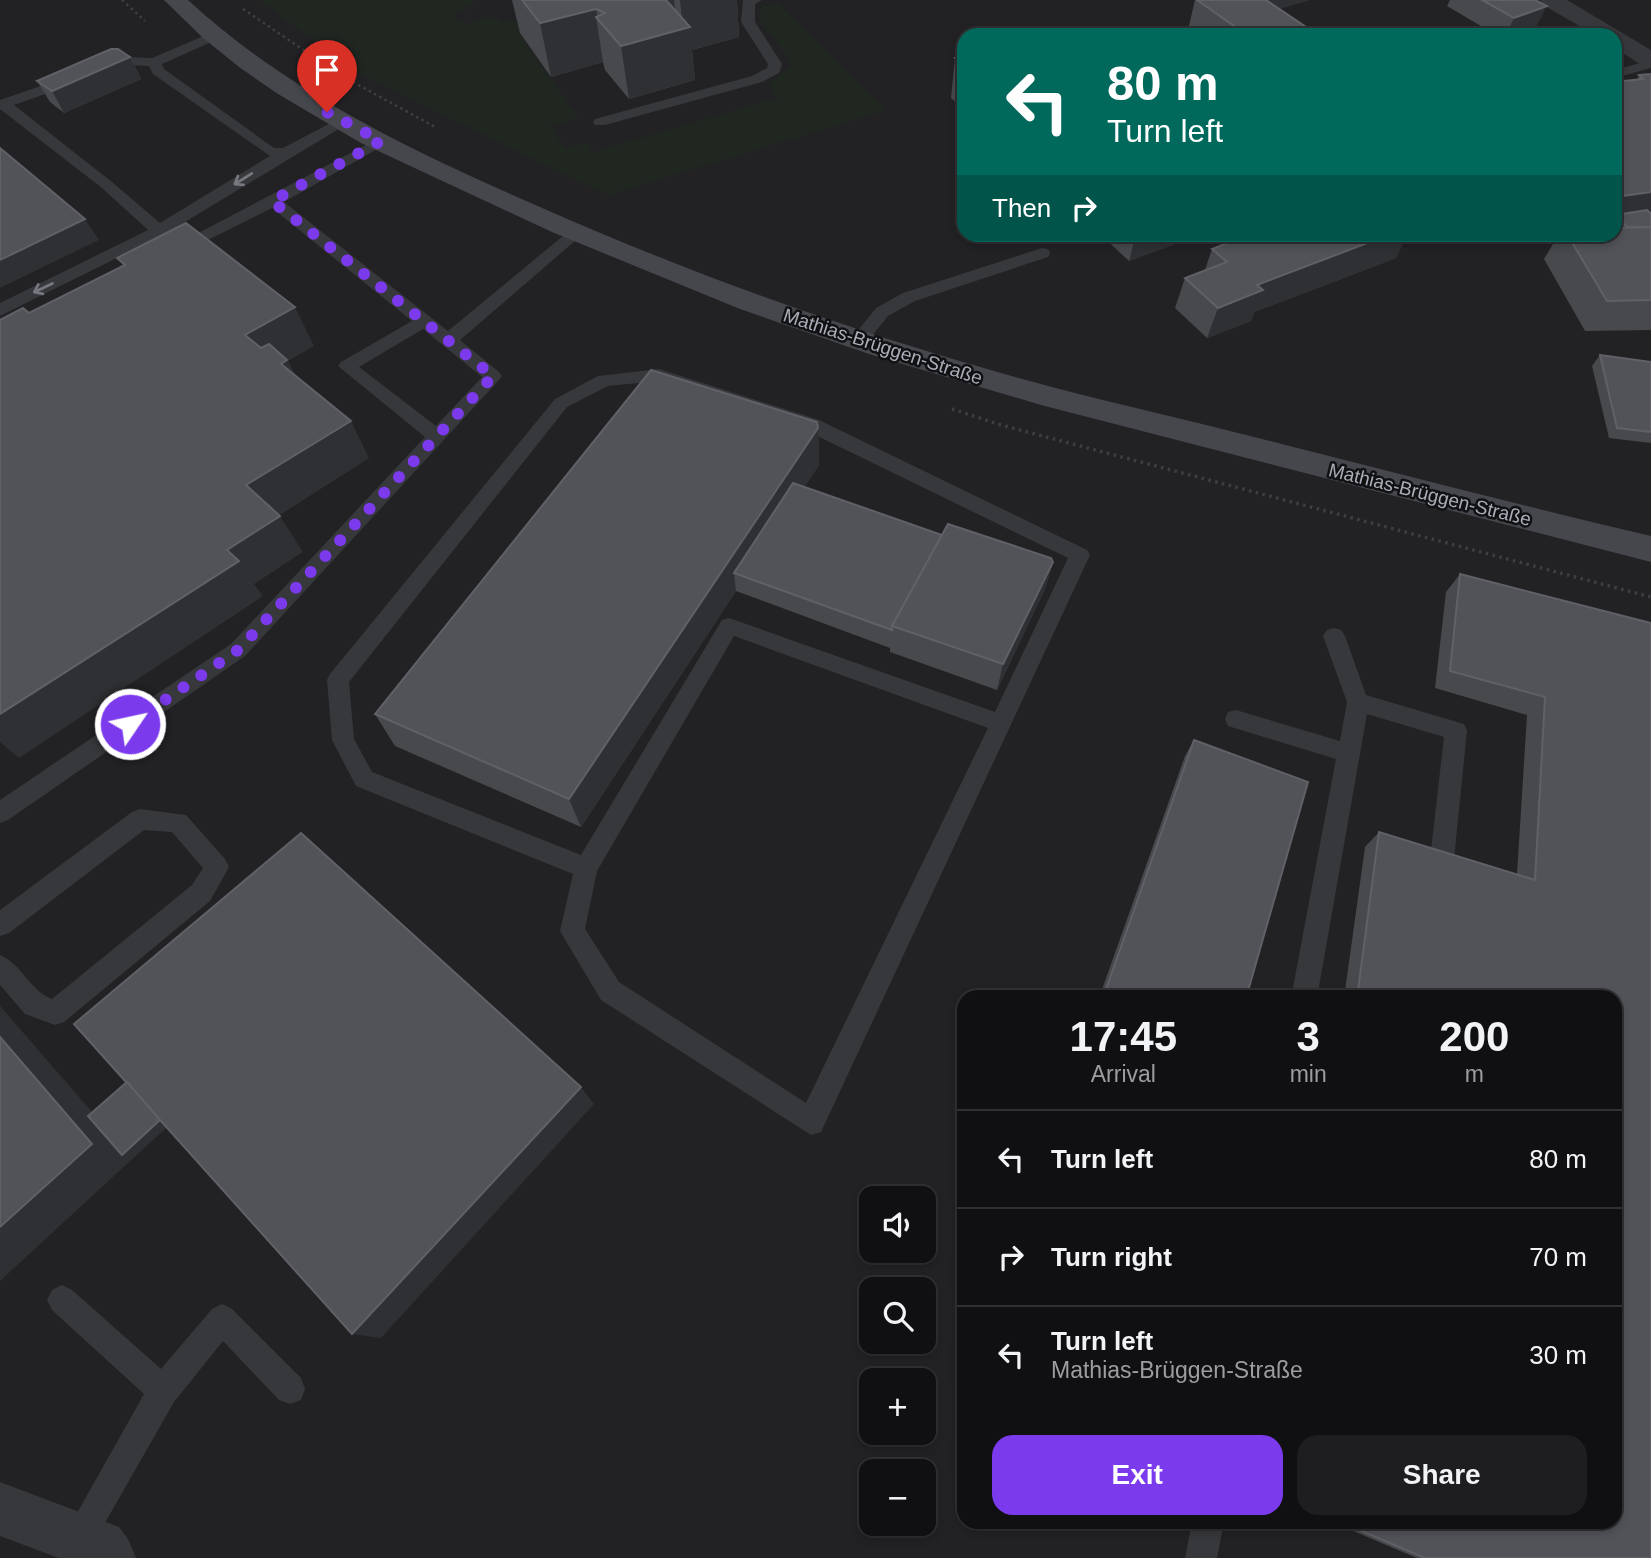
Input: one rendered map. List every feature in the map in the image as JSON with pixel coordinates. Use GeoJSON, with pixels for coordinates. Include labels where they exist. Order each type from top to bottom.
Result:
{"type":"FeatureCollection","features":[{"type":"Feature","properties":{"kind":"street","name":"Mathias-Brüggen-Straße"},"geometry":{"type":"LineString","coordinates":[[175,0],[213,36],[290,93],[436,170],[659,269],[860,339],[1008,386],[1376,482],[1651,549]]}},
{"type":"Feature","properties":{"kind":"street"},"geometry":{"type":"LineString","coordinates":[[1551,0],[1600,28]]}},
{"type":"Feature","properties":{"kind":"street"},"geometry":{"type":"LineString","coordinates":[[1622,42],[1651,63]]}},
{"type":"Feature","properties":{"kind":"street"},"geometry":{"type":"LineString","coordinates":[[0,1509],[94,1548]]}},
{"type":"Feature","properties":{"kind":"lane"},"geometry":{"type":"LineString","coordinates":[[600,122],[757,79],[774,70],[775,64],[748,22],[748,2],[755,0]]}},
{"type":"Feature","properties":{"kind":"lane"},"geometry":{"type":"LineString","coordinates":[[2,105],[125,61],[154,62],[213,36]]}},
{"type":"Feature","properties":{"kind":"lane"},"geometry":{"type":"LineString","coordinates":[[154,62],[158,71],[270,152],[286,153]]}},
{"type":"Feature","properties":{"kind":"lane"},"geometry":{"type":"LineString","coordinates":[[1622,72],[1651,63]]}},
{"type":"Feature","properties":{"kind":"lane"},"geometry":{"type":"LineString","coordinates":[[2,105],[159,231]]}},
{"type":"Feature","properties":{"kind":"lane"},"geometry":{"type":"LineString","coordinates":[[0,310],[159,231],[286,153],[345,121]]}},
{"type":"Feature","properties":{"kind":"lane"},"geometry":{"type":"LineString","coordinates":[[161,256],[272,201],[381,141]]}},
{"type":"Feature","properties":{"kind":"lane"},"geometry":{"type":"LineString","coordinates":[[0,813],[238,650],[493,376],[272,201]]}},
{"type":"Feature","properties":{"kind":"lane"},"geometry":{"type":"LineString","coordinates":[[449,340],[575,234]]}},
{"type":"Feature","properties":{"kind":"lane"},"geometry":{"type":"LineString","coordinates":[[860,339],[881,312],[909,297],[1042,253]]}},
{"type":"Feature","properties":{"kind":"lane"},"geometry":{"type":"LineString","coordinates":[[425,321],[347,366],[437,436]]}},
{"type":"Feature","properties":{"kind":"lane"},"geometry":{"type":"LineString","coordinates":[[586,868],[364,779],[343,740],[338,680],[561,403],[604,380],[659,375],[812,425],[1080,555],[1001,723],[811,1122],[610,991],[572,931],[586,868],[729,626],[1001,723]]}},
{"type":"Feature","properties":{"kind":"lane"},"geometry":{"type":"LineString","coordinates":[[1305,990],[1358,702],[1334,636]]}},
{"type":"Feature","properties":{"kind":"lane"},"geometry":{"type":"LineString","coordinates":[[1358,702],[1456,731],[1442,859]]}},
{"type":"Feature","properties":{"kind":"lane"},"geometry":{"type":"LineString","coordinates":[[1236,719],[1348,753]]}},
{"type":"Feature","properties":{"kind":"lane"},"geometry":{"type":"LineString","coordinates":[[0,925],[140,819],[178,822],[217,867],[201,893],[55,1013],[34,1004],[0,967]]}},
{"type":"Feature","properties":{"kind":"lane"},"geometry":{"type":"LineString","coordinates":[[62,1300],[163,1391]]}},
{"type":"Feature","properties":{"kind":"lane"},"geometry":{"type":"LineString","coordinates":[[94,1548],[163,1391],[222,1319],[290,1389]]}},
{"type":"Feature","properties":{"kind":"lane"},"geometry":{"type":"LineString","coordinates":[[1201,1558],[1207,1529]]}},
{"type":"Feature","properties":{"kind":"path"},"geometry":{"type":"LineString","coordinates":[[1370,523],[1651,597]]}},
{"type":"Feature","properties":{"kind":"shaded area"},"geometry":{"type":"Polygon","coordinates":[[[0,0],[1651,0],[1651,1558],[0,1558],[0,0]]]}},
{"type":"Feature","properties":{"kind":"shaded area"},"geometry":{"type":"Polygon","coordinates":[[[259,0],[473,0],[475,3],[465,6],[466,9],[456,14],[458,20],[471,24],[479,19],[500,18],[501,22],[510,20],[523,25],[524,42],[579,118],[550,126],[565,149],[587,143],[593,152],[778,98],[769,85],[791,65],[784,51],[758,17],[763,6],[778,4],[887,110],[608,195],[364,76],[259,0]]]}},
{"type":"Feature","properties":{"kind":"building"},"geometry":{"type":"Polygon","coordinates":[[[522,0],[666,0],[690,27],[621,46],[596,17],[605,13],[596,9],[540,23],[522,0]]]}},
{"type":"Feature","properties":{"kind":"building"},"geometry":{"type":"Polygon","coordinates":[[[1197,0],[1266,0],[1308,28],[1237,28],[1197,0]]]}},
{"type":"Feature","properties":{"kind":"building"},"geometry":{"type":"Polygon","coordinates":[[[1482,0],[1535,0],[1547,6],[1514,18],[1482,0]]]}},
{"type":"Feature","properties":{"kind":"building"},"geometry":{"type":"Polygon","coordinates":[[[111,49],[118,49],[130,57],[52,91],[37,81],[111,49]]]}},
{"type":"Feature","properties":{"kind":"building"},"geometry":{"type":"Polygon","coordinates":[[[1651,74],[1651,192],[1622,196],[1622,81],[1643,79],[1639,75],[1651,74]]]}},
{"type":"Feature","properties":{"kind":"building"},"geometry":{"type":"Polygon","coordinates":[[[0,148],[85,219],[0,260],[0,148]]]}},
{"type":"Feature","properties":{"kind":"building"},"geometry":{"type":"Polygon","coordinates":[[[1647,210],[1651,214],[1651,227],[1627,227],[1622,222],[1622,214],[1647,210]]]}},
{"type":"Feature","properties":{"kind":"building"},"geometry":{"type":"Polygon","coordinates":[[[186,223],[295,307],[245,335],[261,348],[269,344],[287,360],[281,364],[351,421],[246,485],[280,516],[227,550],[239,561],[0,714],[0,320],[23,308],[29,313],[125,265],[117,258],[186,223]]]}},
{"type":"Feature","properties":{"kind":"building"},"geometry":{"type":"Polygon","coordinates":[[[1651,227],[1651,300],[1607,301],[1572,242],[1622,242],[1622,228],[1651,227]]]}},
{"type":"Feature","properties":{"kind":"building"},"geometry":{"type":"Polygon","coordinates":[[[1230,242],[1370,242],[1257,285],[1263,290],[1218,308],[1185,278],[1227,262],[1212,249],[1230,242]]]}},
{"type":"Feature","properties":{"kind":"building"},"geometry":{"type":"Polygon","coordinates":[[[1600,355],[1651,362],[1651,432],[1617,428],[1600,355]]]}},
{"type":"Feature","properties":{"kind":"building"},"geometry":{"type":"Polygon","coordinates":[[[651,370],[817,422],[818,428],[569,799],[375,714],[651,370]]]}},
{"type":"Feature","properties":{"kind":"building"},"geometry":{"type":"Polygon","coordinates":[[[793,483],[942,535],[892,630],[734,573],[793,483]]]}},
{"type":"Feature","properties":{"kind":"building"},"geometry":{"type":"Polygon","coordinates":[[[948,524],[1051,558],[1053,562],[1003,664],[892,626],[948,524]]]}},
{"type":"Feature","properties":{"kind":"building"},"geometry":{"type":"Polygon","coordinates":[[[1460,574],[1651,623],[1651,1558],[1425,1558],[1357,1529],[1622,1529],[1622,990],[1358,990],[1379,832],[1535,880],[1545,697],[1450,671],[1460,574]]]}},
{"type":"Feature","properties":{"kind":"building"},"geometry":{"type":"Polygon","coordinates":[[[1194,740],[1308,782],[1248,990],[1106,990],[1194,740]]]}},
{"type":"Feature","properties":{"kind":"building"},"geometry":{"type":"Polygon","coordinates":[[[301,833],[581,1087],[352,1334],[74,1024],[301,833]]]}},
{"type":"Feature","properties":{"kind":"building"},"geometry":{"type":"Polygon","coordinates":[[[0,1037],[92,1144],[0,1227],[0,1037]]]}},
{"type":"Feature","properties":{"kind":"building"},"geometry":{"type":"Polygon","coordinates":[[[127,1082],[160,1120],[122,1155],[88,1116],[127,1082]]]}},
{"type":"Feature","properties":{"kind":"route"},"geometry":{"type":"LineString","coordinates":[[130,724],[238,650],[493,376],[272,201],[381,141],[327,112]]}}]}
